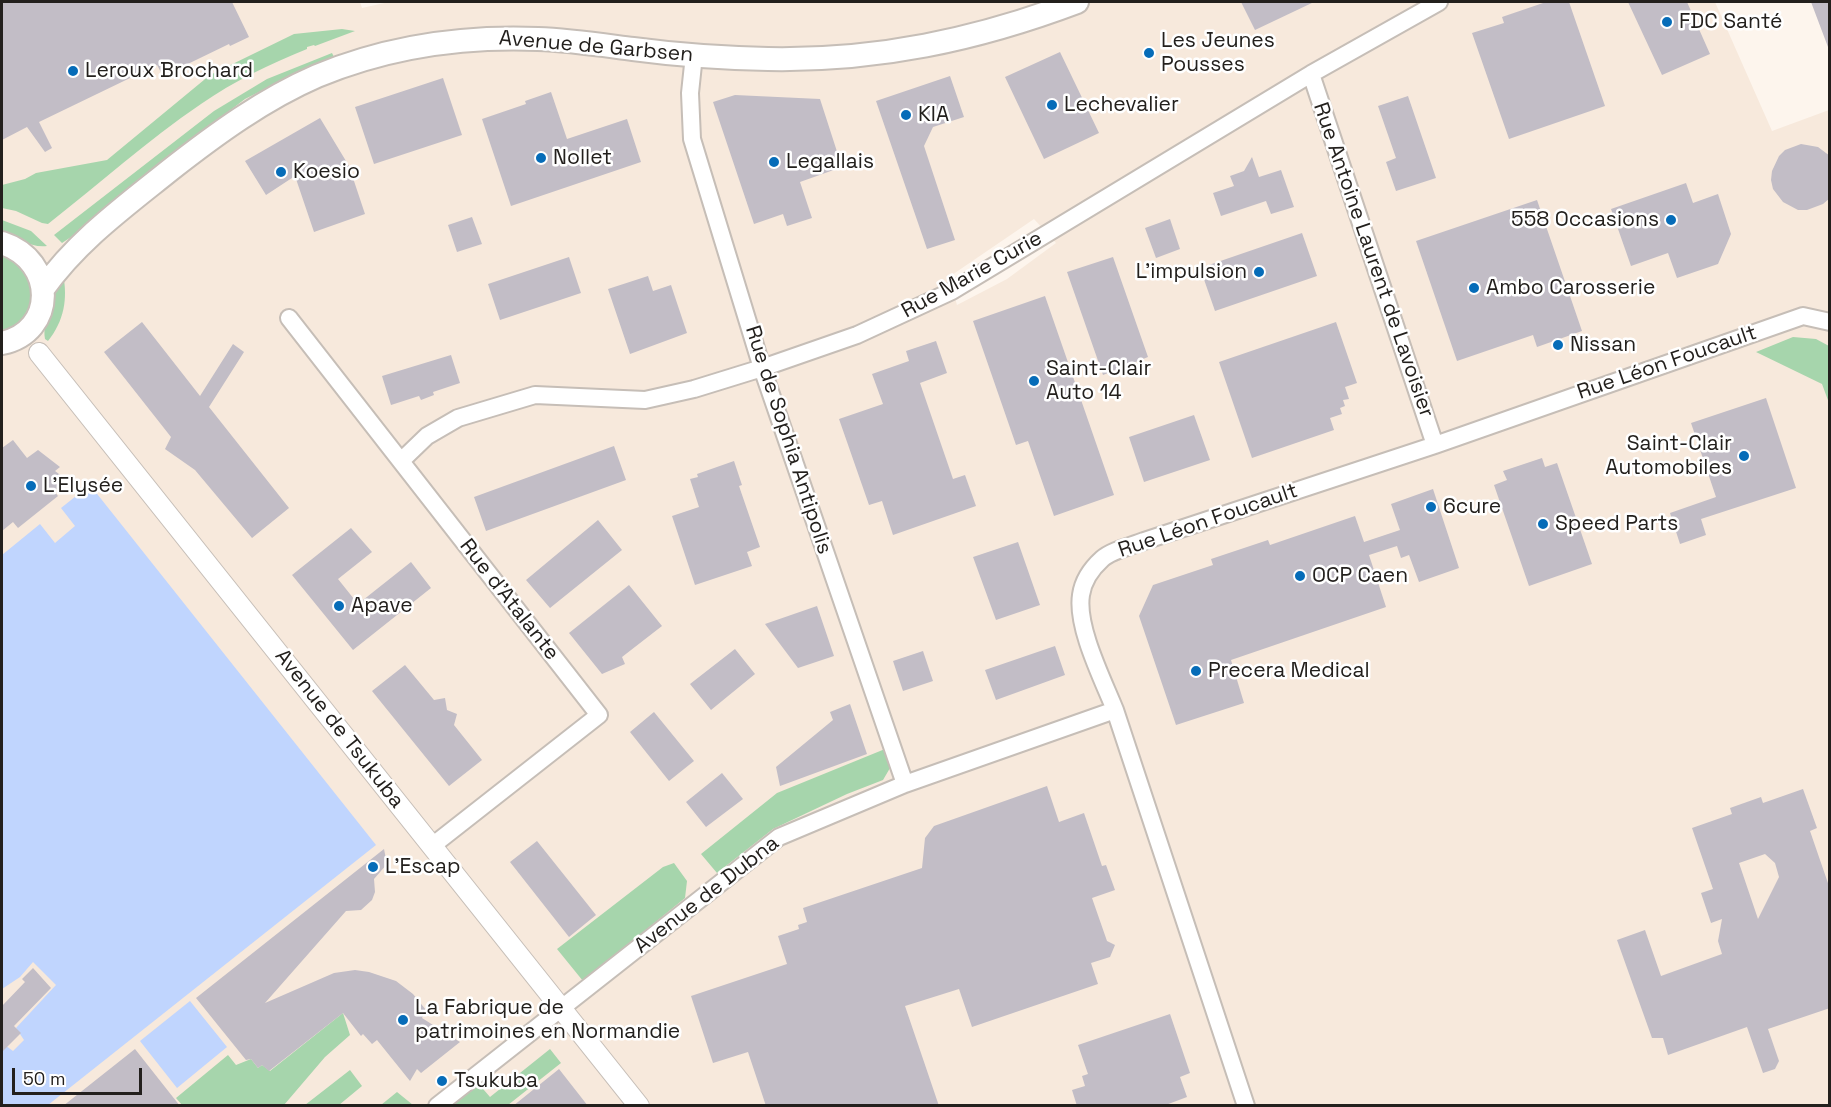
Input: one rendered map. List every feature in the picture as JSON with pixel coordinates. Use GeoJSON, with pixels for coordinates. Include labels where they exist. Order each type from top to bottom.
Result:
{"type":"FeatureCollection","features":[{"type":"Feature","properties":{"kind":"main road","name":"Avenue de Garbsen"},"geometry":{"type":"LineString","coordinates":[[90,234],[205,142],[265,104],[318,76],[378,56],[438,43],[491,38],[540,39],[694,55],[769,59],[851,57],[912,49],[975,36],[1077,2]]}},
{"type":"Feature","properties":{"kind":"main road"},"geometry":{"type":"LineString","coordinates":[[26,255],[55,251],[90,234]]}},
{"type":"Feature","properties":{"kind":"main road"},"geometry":{"type":"LineString","coordinates":[[43,289],[62,262],[90,234]]}},
{"type":"Feature","properties":{"kind":"main road"},"geometry":{"type":"LineString","coordinates":[[2,243],[26,255],[37,270],[43,289],[42,303],[37,317],[25,333],[4,343]]}},
{"type":"Feature","properties":{"kind":"street","name":"Rue Marie Curie"},"geometry":{"type":"LineString","coordinates":[[400,461],[427,436],[458,418],[535,395],[645,400],[694,389],[857,335],[952,291],[1311,75],[1439,2]]}},
{"type":"Feature","properties":{"kind":"street","name":"Rue de Sophia Antipolis"},"geometry":{"type":"LineString","coordinates":[[694,55],[690,93],[692,139],[762,368],[905,784]]}},
{"type":"Feature","properties":{"kind":"street","name":"Rue Antoine Laurent de Lavoisier"},"geometry":{"type":"LineString","coordinates":[[1311,75],[1435,445]]}},
{"type":"Feature","properties":{"kind":"street","name":"Rue Léon Foucault"},"geometry":{"type":"LineString","coordinates":[[1246,1106],[1114,710],[1089,647],[1080,611],[1085,580],[1104,557],[1144,541],[1435,445],[1803,316],[1830,322]]}},
{"type":"Feature","properties":{"kind":"street"},"geometry":{"type":"LineString","coordinates":[[4,343],[28,352],[39,353],[37,317]]}},
{"type":"Feature","properties":{"kind":"street","name":"Rue d'Atalante"},"geometry":{"type":"LineString","coordinates":[[289,318],[599,715],[432,846]]}},
{"type":"Feature","properties":{"kind":"street","name":"Avenue de Tsukuba"},"geometry":{"type":"LineString","coordinates":[[39,353],[639,1106]]}},
{"type":"Feature","properties":{"kind":"street","name":"Avenue de Dubna"},"geometry":{"type":"LineString","coordinates":[[437,1106],[779,837],[905,784],[1114,710]]}},
{"type":"Feature","properties":{"kind":"shaded area"},"geometry":{"type":"Polygon","coordinates":[[[2,2],[360,2],[362,8],[389,2],[1715,2],[1772,131],[1829,110],[1829,1105],[2,1106],[2,2]],[[1034,219],[949,277],[957,305],[1007,279],[1056,243],[1034,219]]]}},
{"type":"Feature","properties":{"kind":"green space"},"geometry":{"type":"Polygon","coordinates":[[[342,29],[355,31],[307,47],[226,88],[162,132],[48,224],[2,208],[2,185],[25,179],[36,173],[107,160],[210,75],[294,34],[342,29]]]}},
{"type":"Feature","properties":{"kind":"green space"},"geometry":{"type":"Polygon","coordinates":[[[332,53],[335,59],[283,80],[245,99],[62,243],[54,235],[214,111],[267,79],[332,53]]]}},
{"type":"Feature","properties":{"kind":"green space"},"geometry":{"type":"Polygon","coordinates":[[[2,220],[31,231],[47,246],[30,244],[2,234],[2,220]]]}},
{"type":"Feature","properties":{"kind":"green space"},"geometry":{"type":"Polygon","coordinates":[[[2,255],[17,263],[27,272],[32,292],[26,312],[20,321],[12,328],[2,332],[2,255]]]}},
{"type":"Feature","properties":{"kind":"green space"},"geometry":{"type":"Polygon","coordinates":[[[63,274],[65,301],[58,326],[48,341],[45,339],[45,323],[63,274]]]}},
{"type":"Feature","properties":{"kind":"green space"},"geometry":{"type":"Polygon","coordinates":[[[1793,337],[1816,339],[1829,346],[1829,403],[1822,384],[1756,352],[1793,337]]]}},
{"type":"Feature","properties":{"kind":"green space"},"geometry":{"type":"Polygon","coordinates":[[[885,749],[890,768],[883,780],[847,794],[773,829],[717,873],[701,854],[777,793],[885,749]]]}},
{"type":"Feature","properties":{"kind":"green space"},"geometry":{"type":"Polygon","coordinates":[[[674,863],[687,881],[685,898],[583,981],[557,949],[663,867],[674,863]]]}},
{"type":"Feature","properties":{"kind":"green space"},"geometry":{"type":"Polygon","coordinates":[[[343,1013],[350,1035],[325,1057],[284,1105],[182,1105],[176,1098],[228,1055],[236,1065],[251,1059],[258,1068],[262,1065],[270,1071],[343,1013]]]}},
{"type":"Feature","properties":{"kind":"green space"},"geometry":{"type":"Polygon","coordinates":[[[550,1049],[561,1063],[508,1105],[457,1105],[453,1101],[477,1082],[490,1097],[550,1049]]]}},
{"type":"Feature","properties":{"kind":"green space"},"geometry":{"type":"Polygon","coordinates":[[[350,1070],[362,1086],[339,1105],[305,1105],[350,1070]]]}},
{"type":"Feature","properties":{"kind":"green space"},"geometry":{"type":"Polygon","coordinates":[[[397,1092],[413,1105],[381,1105],[397,1092]]]}},
{"type":"Feature","properties":{"kind":"water"},"geometry":{"type":"Polygon","coordinates":[[[90,485],[376,845],[48,1105],[2,1105],[2,1043],[13,1051],[24,1040],[16,1028],[56,985],[33,962],[20,977],[2,989],[2,555],[40,524],[55,543],[75,526],[61,508],[90,485]]]}},
{"type":"Feature","properties":{"kind":"water"},"geometry":{"type":"Polygon","coordinates":[[[190,1001],[227,1047],[177,1088],[140,1041],[190,1001]]]}},
{"type":"Feature","properties":{"kind":"building","name":"Leroux Brochard"},"geometry":{"type":"Polygon","coordinates":[[[2,2],[232,2],[249,37],[230,46],[229,44],[163,76],[157,65],[39,122],[52,148],[45,152],[27,127],[2,140],[2,2]]]}},
{"type":"Feature","properties":{"kind":"building"},"geometry":{"type":"Polygon","coordinates":[[[1241,2],[1314,2],[1255,30],[1241,2]]]}},
{"type":"Feature","properties":{"kind":"building"},"geometry":{"type":"Polygon","coordinates":[[[1546,2],[1569,2],[1605,106],[1509,139],[1472,33],[1504,23],[1502,17],[1546,2]]]}},
{"type":"Feature","properties":{"kind":"building","name":"FDC Santé"},"geometry":{"type":"Polygon","coordinates":[[[1628,2],[1687,2],[1710,54],[1662,75],[1628,2]]]}},
{"type":"Feature","properties":{"kind":"building"},"geometry":{"type":"Polygon","coordinates":[[[1811,2],[1830,2],[1830,47],[1828,47],[1811,2]]]}},
{"type":"Feature","properties":{"kind":"building","name":"Lechevalier"},"geometry":{"type":"Polygon","coordinates":[[[1060,52],[1099,133],[1044,159],[1005,77],[1060,52]]]}},
{"type":"Feature","properties":{"kind":"building"},"geometry":{"type":"Polygon","coordinates":[[[950,76],[964,117],[933,127],[924,146],[955,240],[927,249],[876,101],[950,76]]]}},
{"type":"Feature","properties":{"kind":"building"},"geometry":{"type":"Polygon","coordinates":[[[443,78],[462,135],[374,164],[355,107],[443,78]]]}},
{"type":"Feature","properties":{"kind":"building"},"geometry":{"type":"Polygon","coordinates":[[[551,92],[567,139],[627,119],[641,162],[511,206],[482,119],[526,104],[525,101],[551,92]]]}},
{"type":"Feature","properties":{"kind":"building"},"geometry":{"type":"Polygon","coordinates":[[[735,95],[820,99],[842,167],[800,182],[812,218],[787,226],[783,214],[754,224],[713,102],[735,95]]]}},
{"type":"Feature","properties":{"kind":"building"},"geometry":{"type":"Polygon","coordinates":[[[1408,96],[1436,178],[1396,191],[1386,162],[1396,158],[1378,106],[1408,96]]]}},
{"type":"Feature","properties":{"kind":"building"},"geometry":{"type":"Polygon","coordinates":[[[320,118],[352,171],[365,214],[314,232],[295,176],[266,195],[245,161],[320,118]]]}},
{"type":"Feature","properties":{"kind":"building"},"geometry":{"type":"Polygon","coordinates":[[[1801,144],[1818,147],[1830,156],[1830,198],[1823,204],[1807,210],[1798,210],[1783,202],[1773,189],[1771,180],[1772,171],[1779,156],[1785,150],[1801,144]]]}},
{"type":"Feature","properties":{"kind":"building"},"geometry":{"type":"Polygon","coordinates":[[[1252,157],[1259,177],[1281,170],[1294,207],[1271,214],[1266,201],[1221,216],[1213,193],[1234,186],[1230,176],[1244,171],[1252,157]]]}},
{"type":"Feature","properties":{"kind":"building","name":"558 Occasions"},"geometry":{"type":"Polygon","coordinates":[[[1686,183],[1693,203],[1718,194],[1731,234],[1718,264],[1677,278],[1668,253],[1631,266],[1611,209],[1686,183]]]}},
{"type":"Feature","properties":{"kind":"building"},"geometry":{"type":"Polygon","coordinates":[[[1537,200],[1582,331],[1537,347],[1533,335],[1457,361],[1416,241],[1537,200]]]}},
{"type":"Feature","properties":{"kind":"building"},"geometry":{"type":"Polygon","coordinates":[[[472,217],[482,244],[457,252],[448,225],[472,217]]]}},
{"type":"Feature","properties":{"kind":"building"},"geometry":{"type":"Polygon","coordinates":[[[1170,219],[1180,249],[1156,258],[1145,228],[1170,219]]]}},
{"type":"Feature","properties":{"kind":"building","name":"L'impulsion"},"geometry":{"type":"Polygon","coordinates":[[[1302,233],[1317,276],[1215,311],[1200,268],[1302,233]]]}},
{"type":"Feature","properties":{"kind":"building"},"geometry":{"type":"Polygon","coordinates":[[[569,257],[581,293],[500,320],[488,284],[569,257]]]}},
{"type":"Feature","properties":{"kind":"building"},"geometry":{"type":"Polygon","coordinates":[[[1113,257],[1148,357],[1103,375],[1067,272],[1113,257]]]}},
{"type":"Feature","properties":{"kind":"building"},"geometry":{"type":"Polygon","coordinates":[[[648,276],[653,291],[671,285],[687,333],[630,354],[608,289],[648,276]]]}},
{"type":"Feature","properties":{"kind":"building","name":"Saint-Clair Auto 14"},"geometry":{"type":"Polygon","coordinates":[[[1045,296],[1114,495],[1054,516],[1028,441],[1016,445],[973,321],[1045,296]]]}},
{"type":"Feature","properties":{"kind":"building"},"geometry":{"type":"Polygon","coordinates":[[[142,322],[200,396],[233,344],[244,352],[209,407],[289,508],[252,538],[195,470],[165,449],[171,437],[104,352],[142,322]]]}},
{"type":"Feature","properties":{"kind":"building"},"geometry":{"type":"Polygon","coordinates":[[[1336,322],[1357,383],[1345,387],[1349,399],[1343,400],[1345,406],[1340,408],[1342,414],[1330,418],[1334,430],[1252,458],[1219,362],[1336,322]]]}},
{"type":"Feature","properties":{"kind":"building"},"geometry":{"type":"Polygon","coordinates":[[[936,341],[947,373],[920,383],[953,479],[965,475],[976,506],[893,535],[882,501],[869,505],[839,419],[883,404],[872,374],[909,361],[906,351],[936,341]]]}},
{"type":"Feature","properties":{"kind":"building"},"geometry":{"type":"Polygon","coordinates":[[[451,355],[460,383],[433,392],[434,395],[421,400],[419,396],[391,405],[382,376],[451,355]]]}},
{"type":"Feature","properties":{"kind":"building","name":"Saint-Clair Automobiles"},"geometry":{"type":"Polygon","coordinates":[[[1766,398],[1796,488],[1701,519],[1706,535],[1680,544],[1670,513],[1716,497],[1691,423],[1766,398]]]}},
{"type":"Feature","properties":{"kind":"building"},"geometry":{"type":"Polygon","coordinates":[[[1194,415],[1210,460],[1144,482],[1129,437],[1194,415]]]}},
{"type":"Feature","properties":{"kind":"building","name":"L'Elysée"},"geometry":{"type":"Polygon","coordinates":[[[13,440],[27,458],[38,450],[60,467],[55,471],[67,480],[54,491],[58,496],[18,528],[13,522],[2,531],[2,448],[13,440]]]}},
{"type":"Feature","properties":{"kind":"building"},"geometry":{"type":"Polygon","coordinates":[[[614,446],[626,480],[486,531],[474,497],[614,446]]]}},
{"type":"Feature","properties":{"kind":"building","name":"Speed Parts"},"geometry":{"type":"Polygon","coordinates":[[[1542,458],[1545,467],[1557,463],[1592,564],[1529,586],[1494,485],[1507,480],[1503,471],[1542,458]]]}},
{"type":"Feature","properties":{"kind":"building"},"geometry":{"type":"Polygon","coordinates":[[[734,461],[742,485],[739,486],[760,547],[747,552],[752,566],[695,585],[672,516],[699,507],[690,479],[698,477],[697,474],[734,461]]]}},
{"type":"Feature","properties":{"kind":"building"},"geometry":{"type":"Polygon","coordinates":[[[1433,489],[1459,568],[1419,582],[1409,555],[1401,558],[1397,546],[1369,555],[1386,607],[1231,660],[1244,703],[1176,725],[1139,616],[1153,585],[1213,565],[1211,559],[1268,540],[1270,545],[1355,516],[1364,542],[1400,530],[1391,504],[1433,489]]]}},
{"type":"Feature","properties":{"kind":"building"},"geometry":{"type":"Polygon","coordinates":[[[598,520],[622,550],[550,608],[526,580],[598,520]]]}},
{"type":"Feature","properties":{"kind":"building"},"geometry":{"type":"Polygon","coordinates":[[[351,528],[372,552],[338,579],[358,604],[411,562],[431,588],[353,650],[292,575],[351,528]]]}},
{"type":"Feature","properties":{"kind":"building"},"geometry":{"type":"Polygon","coordinates":[[[1018,542],[1040,605],[996,620],[973,557],[1018,542]]]}},
{"type":"Feature","properties":{"kind":"building"},"geometry":{"type":"Polygon","coordinates":[[[629,585],[662,626],[622,657],[625,664],[602,674],[569,633],[629,585]]]}},
{"type":"Feature","properties":{"kind":"building"},"geometry":{"type":"Polygon","coordinates":[[[817,606],[834,656],[798,668],[765,624],[817,606]]]}},
{"type":"Feature","properties":{"kind":"building"},"geometry":{"type":"Polygon","coordinates":[[[1055,646],[1065,675],[996,700],[985,670],[1055,646]]]}},
{"type":"Feature","properties":{"kind":"building"},"geometry":{"type":"Polygon","coordinates":[[[735,649],[755,674],[711,710],[690,684],[735,649]]]}},
{"type":"Feature","properties":{"kind":"building"},"geometry":{"type":"Polygon","coordinates":[[[923,651],[933,681],[903,691],[893,661],[923,651]]]}},
{"type":"Feature","properties":{"kind":"building"},"geometry":{"type":"Polygon","coordinates":[[[405,665],[434,700],[445,698],[447,710],[457,714],[454,725],[482,760],[449,786],[372,691],[405,665]]]}},
{"type":"Feature","properties":{"kind":"building"},"geometry":{"type":"Polygon","coordinates":[[[850,704],[867,754],[780,786],[776,767],[833,720],[830,712],[850,704]]]}},
{"type":"Feature","properties":{"kind":"building"},"geometry":{"type":"Polygon","coordinates":[[[654,712],[694,761],[669,781],[630,732],[654,712]]]}},
{"type":"Feature","properties":{"kind":"building"},"geometry":{"type":"Polygon","coordinates":[[[722,773],[743,799],[706,827],[686,802],[722,773]]]}},
{"type":"Feature","properties":{"kind":"building"},"geometry":{"type":"Polygon","coordinates":[[[1047,786],[1059,822],[1084,813],[1102,866],[1106,865],[1115,890],[1092,898],[1107,941],[1115,945],[1110,957],[1091,963],[1098,984],[972,1027],[959,989],[905,1006],[939,1106],[766,1106],[748,1052],[713,1063],[691,996],[787,964],[778,936],[799,929],[798,925],[807,922],[803,908],[922,868],[925,838],[934,826],[1047,786]]]}},
{"type":"Feature","properties":{"kind":"building"},"geometry":{"type":"Polygon","coordinates":[[[1803,789],[1817,828],[1810,831],[1830,889],[1830,1008],[1768,1029],[1779,1061],[1775,1069],[1763,1073],[1747,1027],[1668,1055],[1663,1038],[1652,1038],[1617,940],[1645,930],[1661,976],[1722,954],[1718,941],[1722,919],[1711,923],[1701,893],[1713,889],[1692,828],[1732,814],[1730,808],[1761,797],[1763,803],[1803,789]],[[1765,854],[1739,863],[1758,919],[1779,877],[1775,863],[1765,854]]]}},
{"type":"Feature","properties":{"kind":"building"},"geometry":{"type":"Polygon","coordinates":[[[537,841],[596,915],[569,937],[510,862],[537,841]]]}},
{"type":"Feature","properties":{"kind":"building"},"geometry":{"type":"Polygon","coordinates":[[[384,849],[387,864],[374,879],[375,892],[372,900],[361,910],[346,911],[265,1003],[334,973],[355,970],[369,972],[396,981],[413,994],[426,1010],[422,1018],[460,1042],[421,1073],[417,1069],[410,1081],[377,1040],[372,1044],[363,1034],[361,1036],[343,1013],[269,1071],[262,1065],[258,1068],[251,1059],[246,1060],[196,998],[384,849]]]}},
{"type":"Feature","properties":{"kind":"building"},"geometry":{"type":"Polygon","coordinates":[[[33,968],[51,988],[14,1026],[21,1033],[2,1052],[2,1006],[25,982],[22,979],[33,968]]]}},
{"type":"Feature","properties":{"kind":"building"},"geometry":{"type":"Polygon","coordinates":[[[1170,1014],[1190,1073],[1180,1077],[1187,1097],[1163,1106],[1077,1106],[1072,1090],[1085,1086],[1082,1076],[1088,1074],[1078,1045],[1170,1014]]]}},
{"type":"Feature","properties":{"kind":"building"},"geometry":{"type":"Polygon","coordinates":[[[135,1049],[180,1106],[63,1106],[135,1049]]]}},
{"type":"Feature","properties":{"kind":"building"},"geometry":{"type":"Polygon","coordinates":[[[559,1069],[588,1106],[513,1106],[559,1069]]]}},
{"type":"Feature","properties":{"kind":"place","name":"FDC Santé"},"geometry":{"type":"Point","coordinates":[1667,22]}},
{"type":"Feature","properties":{"kind":"place","name":"Les Jeunes Pousses"},"geometry":{"type":"Point","coordinates":[1149,53]}},
{"type":"Feature","properties":{"kind":"place","name":"Leroux Brochard"},"geometry":{"type":"Point","coordinates":[73,71]}},
{"type":"Feature","properties":{"kind":"place","name":"Lechevalier"},"geometry":{"type":"Point","coordinates":[1052,105]}},
{"type":"Feature","properties":{"kind":"place","name":"KIA"},"geometry":{"type":"Point","coordinates":[906,115]}},
{"type":"Feature","properties":{"kind":"place","name":"Nollet"},"geometry":{"type":"Point","coordinates":[541,158]}},
{"type":"Feature","properties":{"kind":"place","name":"Legallais"},"geometry":{"type":"Point","coordinates":[774,162]}},
{"type":"Feature","properties":{"kind":"place","name":"Koesio"},"geometry":{"type":"Point","coordinates":[281,172]}},
{"type":"Feature","properties":{"kind":"place","name":"558 Occasions"},"geometry":{"type":"Point","coordinates":[1671,220]}},
{"type":"Feature","properties":{"kind":"place","name":"L'impulsion"},"geometry":{"type":"Point","coordinates":[1259,272]}},
{"type":"Feature","properties":{"kind":"place","name":"Ambo Carosserie"},"geometry":{"type":"Point","coordinates":[1474,288]}},
{"type":"Feature","properties":{"kind":"place","name":"Nissan"},"geometry":{"type":"Point","coordinates":[1558,345]}},
{"type":"Feature","properties":{"kind":"place","name":"Saint-Clair Auto 14"},"geometry":{"type":"Point","coordinates":[1034,381]}},
{"type":"Feature","properties":{"kind":"place","name":"Saint-Clair Automobiles"},"geometry":{"type":"Point","coordinates":[1744,456]}},
{"type":"Feature","properties":{"kind":"place","name":"L'Elysée"},"geometry":{"type":"Point","coordinates":[31,486]}},
{"type":"Feature","properties":{"kind":"place","name":"6cure"},"geometry":{"type":"Point","coordinates":[1431,507]}},
{"type":"Feature","properties":{"kind":"place","name":"Speed Parts"},"geometry":{"type":"Point","coordinates":[1543,524]}},
{"type":"Feature","properties":{"kind":"place","name":"OCP Caen"},"geometry":{"type":"Point","coordinates":[1300,576]}},
{"type":"Feature","properties":{"kind":"place","name":"Apave"},"geometry":{"type":"Point","coordinates":[339,606]}},
{"type":"Feature","properties":{"kind":"place","name":"Precera Medical"},"geometry":{"type":"Point","coordinates":[1196,671]}},
{"type":"Feature","properties":{"kind":"place","name":"L'Escap"},"geometry":{"type":"Point","coordinates":[373,867]}},
{"type":"Feature","properties":{"kind":"place","name":"La Fabrique de patrimoines en Normandie"},"geometry":{"type":"Point","coordinates":[403,1020]}},
{"type":"Feature","properties":{"kind":"place","name":"Tsukuba"},"geometry":{"type":"Point","coordinates":[442,1081]}}]}
